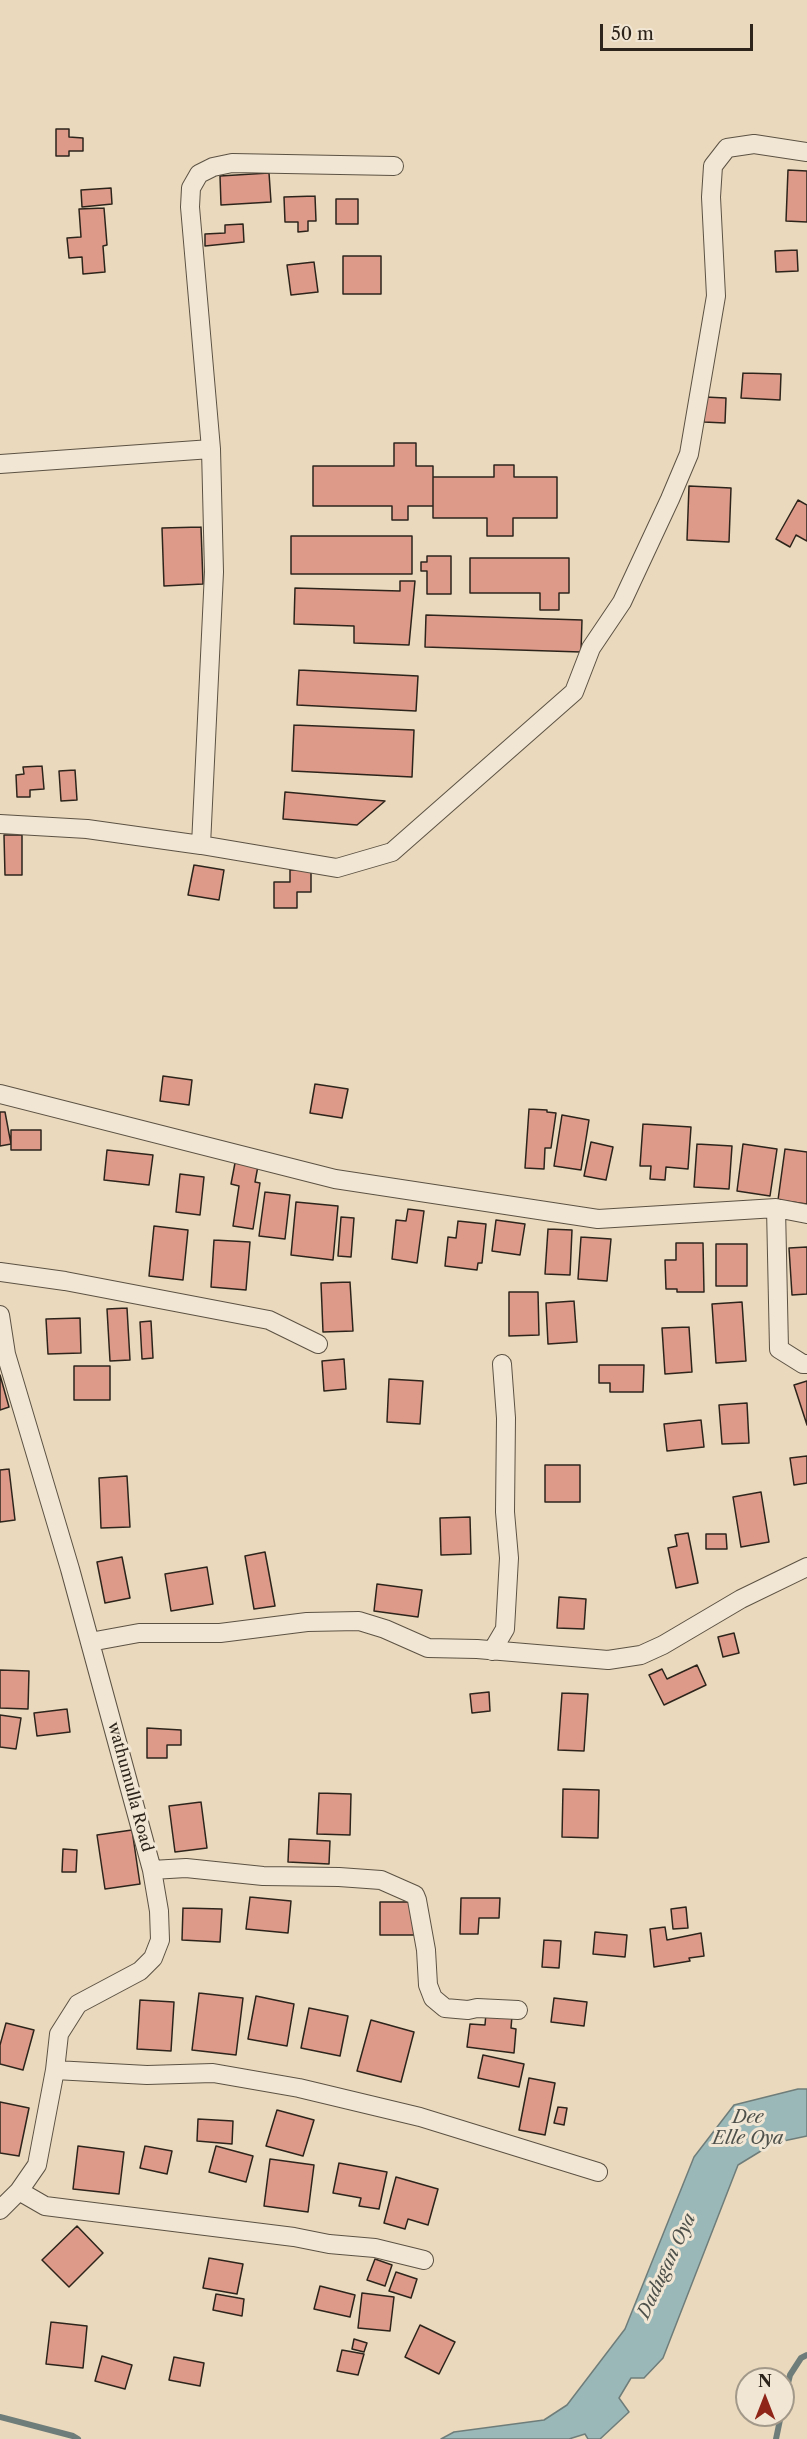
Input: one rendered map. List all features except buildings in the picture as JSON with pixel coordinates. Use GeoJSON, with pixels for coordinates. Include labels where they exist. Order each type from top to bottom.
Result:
{"type":"FeatureCollection","features":[{"type":"Feature","properties":{"kind":"street"},"geometry":{"type":"LineString","coordinates":[[0,824],[87,829],[337,868],[392,852],[574,692],[591,648],[622,602],[689,454],[716,296],[711,197],[713,166],[728,148],[754,144],[807,152]]}},
{"type":"Feature","properties":{"kind":"street"},"geometry":{"type":"LineString","coordinates":[[201,845],[214,572],[211,449],[190,188],[199,174],[213,167],[232,163],[394,166]]}},
{"type":"Feature","properties":{"kind":"street"},"geometry":{"type":"LineString","coordinates":[[0,464],[211,449]]}},
{"type":"Feature","properties":{"kind":"street"},"geometry":{"type":"LineString","coordinates":[[0,1094],[335,1179],[598,1219],[776,1208],[807,1214]]}},
{"type":"Feature","properties":{"kind":"street"},"geometry":{"type":"LineString","coordinates":[[776,1208],[779,1349],[803,1364],[807,1364]]}},
{"type":"Feature","properties":{"kind":"street"},"geometry":{"type":"LineString","coordinates":[[0,1272],[76,1283],[269,1320],[318,1344]]}},
{"type":"Feature","properties":{"kind":"street","name":"wathumulla Road"},"geometry":{"type":"LineString","coordinates":[[0,1315],[3,1355],[90,1642],[152,1870],[159,1911],[160,1940],[153,1958],[140,1971],[78,2004],[59,2034],[55,2070],[37,2165],[19,2191],[0,2210]]}},
{"type":"Feature","properties":{"kind":"street"},"geometry":{"type":"LineString","coordinates":[[492,1651],[505,1629],[509,1558],[505,1512],[506,1418],[502,1364]]}},
{"type":"Feature","properties":{"kind":"street"},"geometry":{"type":"LineString","coordinates":[[90,1642],[139,1633],[220,1633],[307,1622],[359,1621],[385,1629],[428,1648],[608,1660],[641,1654],[663,1645],[741,1599],[807,1567]]}},
{"type":"Feature","properties":{"kind":"street"},"geometry":{"type":"LineString","coordinates":[[152,1870],[186,1868],[263,1876],[381,1880],[415,1895],[426,1950],[428,1985],[433,1998],[445,2008],[518,2010]]}},
{"type":"Feature","properties":{"kind":"street"},"geometry":{"type":"LineString","coordinates":[[55,2070],[147,2075],[213,2073],[299,2088],[420,2117],[598,2172]]}},
{"type":"Feature","properties":{"kind":"street"},"geometry":{"type":"LineString","coordinates":[[19,2191],[45,2206],[294,2237],[328,2244],[375,2248],[424,2260]]}},
{"type":"Feature","properties":{"kind":"water","name":"Dee Elle Oya"},"geometry":{"type":"Polygon","coordinates":[[[798,2089],[807,2089],[807,2136],[774,2143],[738,2165],[663,2358],[644,2378],[631,2378],[619,2398],[629,2412],[600,2439],[588,2439],[585,2434],[569,2439],[441,2439],[454,2432],[544,2420],[567,2405],[625,2329],[694,2157],[734,2105],[798,2089]]]}},
{"type":"Feature","properties":{"kind":"waterway"},"geometry":{"type":"LineString","coordinates":[[795,2367],[801,2358],[807,2355]]}},
{"type":"Feature","properties":{"kind":"waterway"},"geometry":{"type":"LineString","coordinates":[[0,2417],[78,2439]]}},
{"type":"Feature","properties":{"kind":"waterway"},"geometry":{"type":"LineString","coordinates":[[776,2439],[778,2427]]}},
{"type":"Feature","properties":{"kind":"water label","name":"Dadugan Oya"},"geometry":{"type":"Point","coordinates":[667,2266]}}]}
